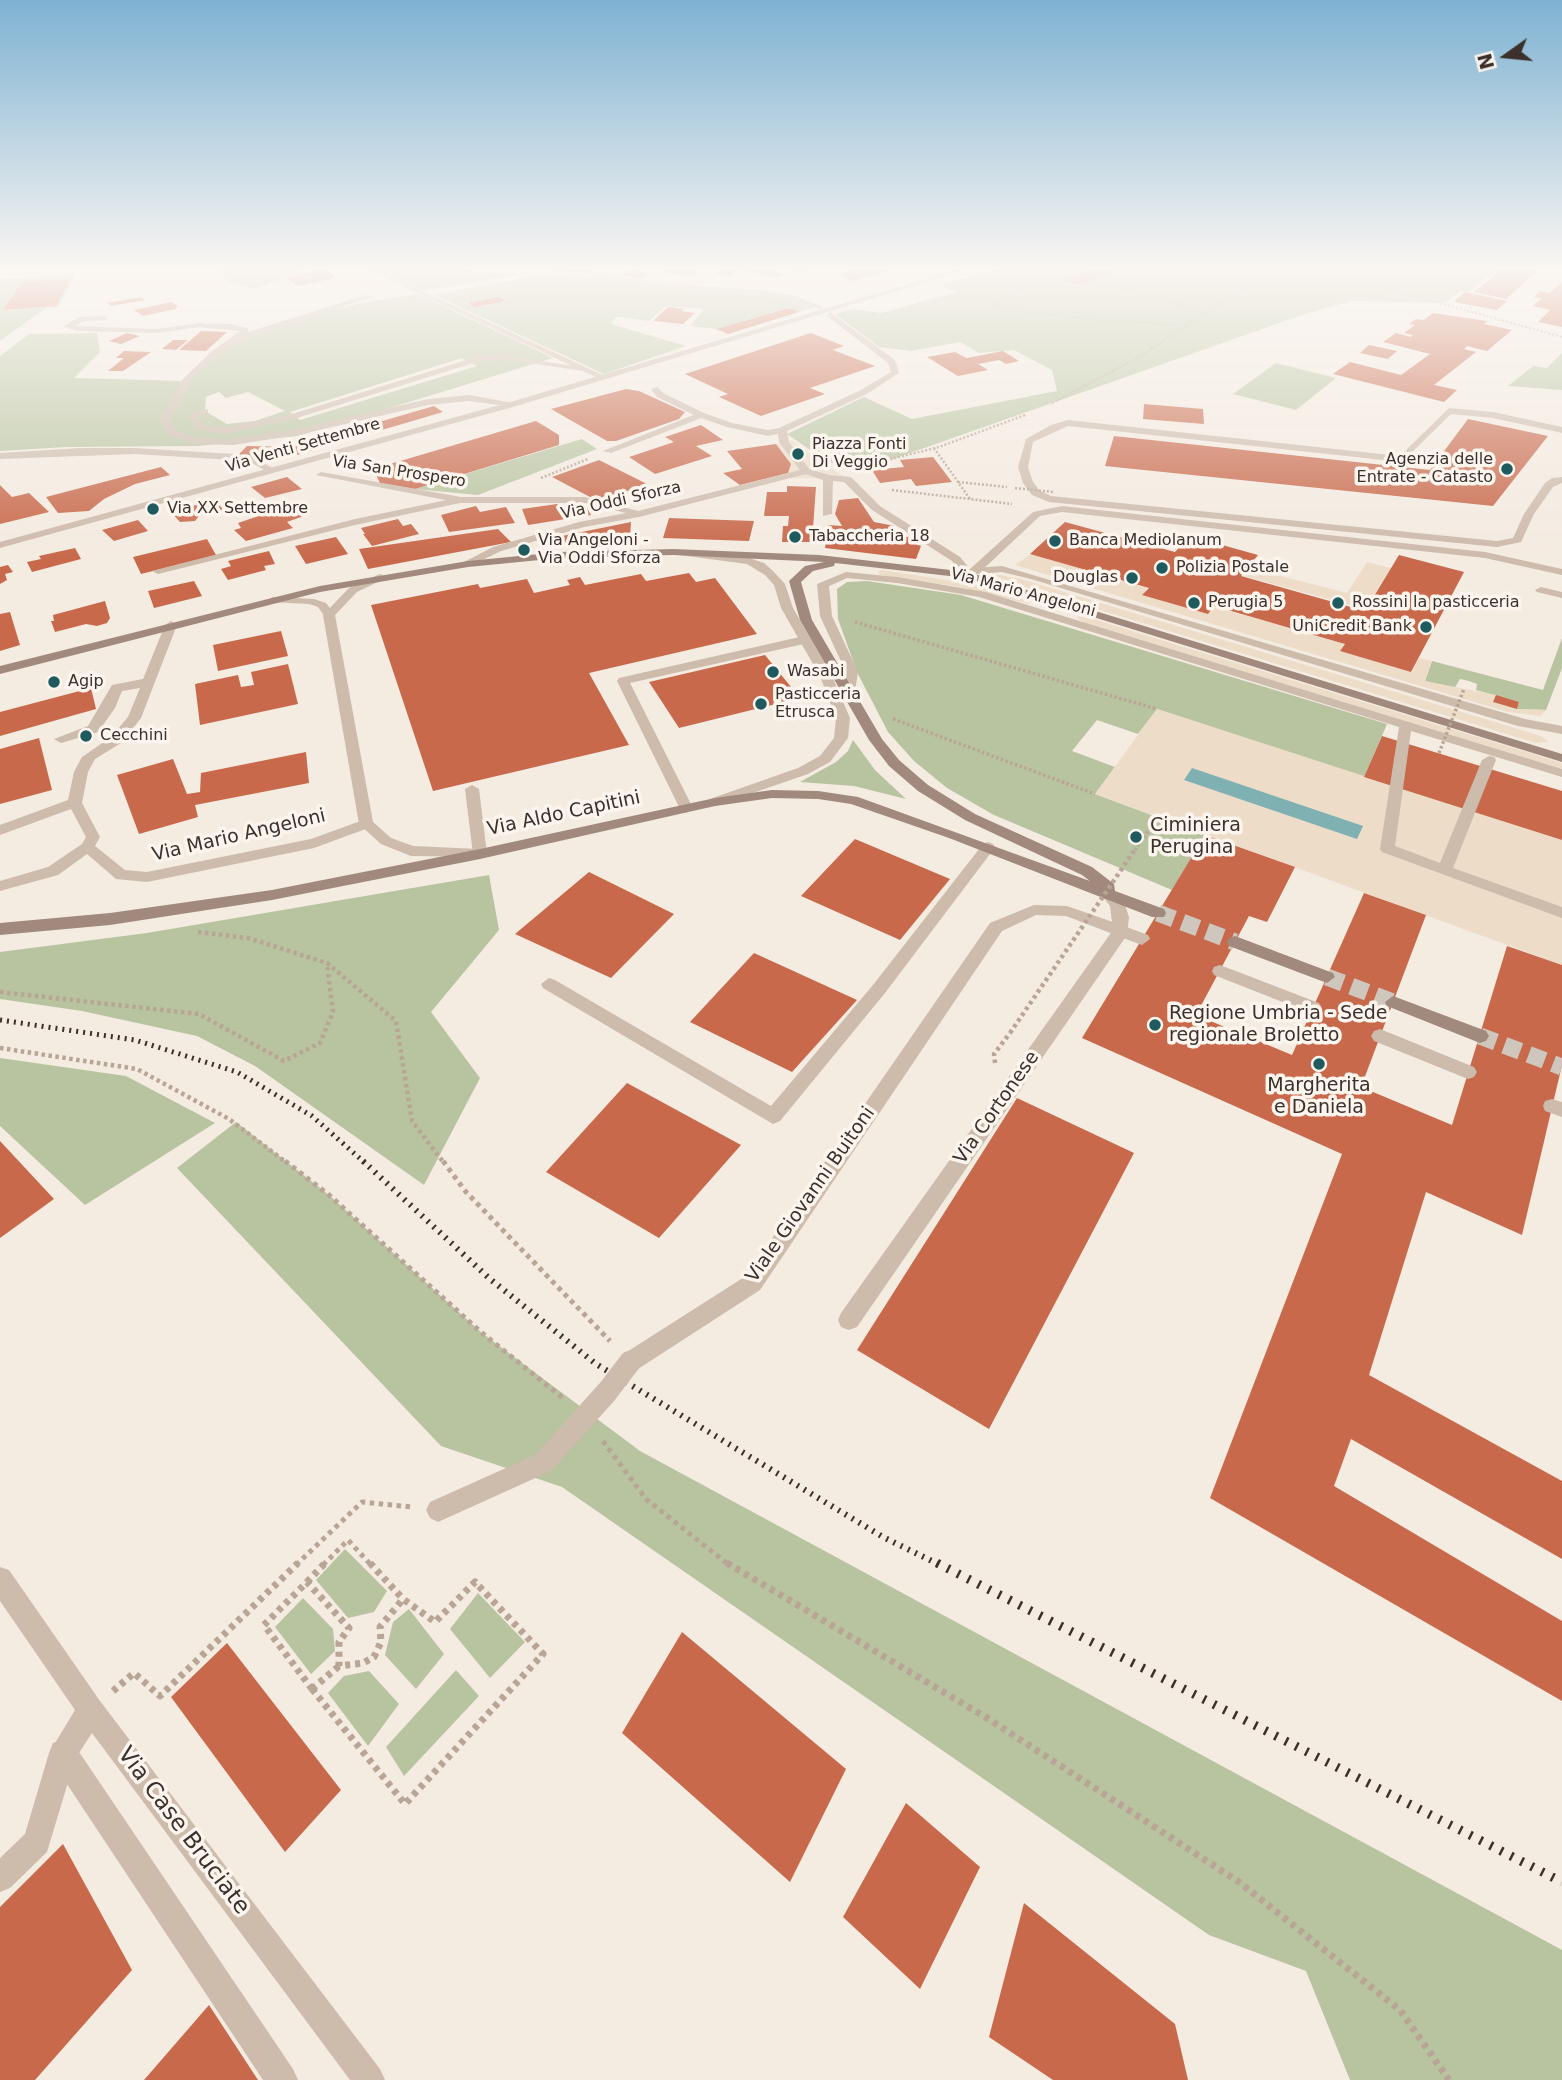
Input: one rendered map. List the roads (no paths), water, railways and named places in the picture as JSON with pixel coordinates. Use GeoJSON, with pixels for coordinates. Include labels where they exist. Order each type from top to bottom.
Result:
{"type":"FeatureCollection","features":[{"type":"Feature","properties":{"kind":"main road","name":"Via Mario Angeloni"},"geometry":{"type":"LineString","coordinates":[[0,670],[273,600],[380,577],[468,564],[560,555],[673,552],[858,561],[972,573],[1562,758]]}},
{"type":"Feature","properties":{"kind":"main road"},"geometry":{"type":"LineString","coordinates":[[858,561],[808,568],[795,581],[806,620],[876,740],[894,763],[923,788],[970,817],[1087,871],[1123,899],[1158,913]]}},
{"type":"Feature","properties":{"kind":"main road","name":"Via Aldo Capitini"},"geometry":{"type":"LineString","coordinates":[[0,929],[110,919],[272,895],[715,802],[772,794],[818,795],[853,800],[988,847],[1123,899]]}},
{"type":"Feature","properties":{"kind":"main road"},"geometry":{"type":"LineString","coordinates":[[1235,942],[1327,977]]}},
{"type":"Feature","properties":{"kind":"main road"},"geometry":{"type":"LineString","coordinates":[[1393,1002],[1479,1036]]}},
{"type":"Feature","properties":{"kind":"street"},"geometry":{"type":"LineString","coordinates":[[205,363],[186,381],[165,420],[173,435],[198,441],[233,442],[297,432],[429,402],[469,398],[510,405]]}},
{"type":"Feature","properties":{"kind":"street"},"geometry":{"type":"LineString","coordinates":[[205,411],[192,415],[200,427],[223,432],[294,416],[466,363]]}},
{"type":"Feature","properties":{"kind":"street"},"geometry":{"type":"LineString","coordinates":[[547,363],[583,368]]}},
{"type":"Feature","properties":{"kind":"street"},"geometry":{"type":"LineString","coordinates":[[572,363],[603,377]]}},
{"type":"Feature","properties":{"kind":"street","name":"Via Venti Settembre"},"geometry":{"type":"LineString","coordinates":[[0,545],[510,405],[647,363]]}},
{"type":"Feature","properties":{"kind":"street"},"geometry":{"type":"LineString","coordinates":[[655,388],[660,395],[701,415],[730,425],[768,433],[782,430],[862,393],[895,373],[892,363]]}},
{"type":"Feature","properties":{"kind":"street"},"geometry":{"type":"LineString","coordinates":[[1562,430],[1493,415],[1449,411],[1402,459],[1068,424],[1054,427],[1029,441],[1023,467],[1028,483],[1036,493],[1049,499],[1497,544],[1517,540],[1529,514],[1549,485],[1556,480],[1562,480]]}},
{"type":"Feature","properties":{"kind":"street"},"geometry":{"type":"LineString","coordinates":[[608,451],[701,415]]}},
{"type":"Feature","properties":{"kind":"street"},"geometry":{"type":"LineString","coordinates":[[782,430],[784,442],[806,471],[850,482],[876,508],[956,559],[972,573],[1002,569],[1035,577],[1524,723],[1562,730]]}},
{"type":"Feature","properties":{"kind":"street"},"geometry":{"type":"LineString","coordinates":[[0,456],[135,451],[251,458],[272,471]]}},
{"type":"Feature","properties":{"kind":"street","name":"Via Oddi Sforza"},"geometry":{"type":"LineString","coordinates":[[468,564],[497,550],[583,524],[639,514],[806,471]]}},
{"type":"Feature","properties":{"kind":"street","name":"Via San Prospero"},"geometry":{"type":"LineString","coordinates":[[321,475],[461,499],[585,500],[639,514]]}},
{"type":"Feature","properties":{"kind":"street"},"geometry":{"type":"LineString","coordinates":[[827,514],[828,478]]}},
{"type":"Feature","properties":{"kind":"street"},"geometry":{"type":"LineString","coordinates":[[159,571],[355,522],[461,499]]}},
{"type":"Feature","properties":{"kind":"street"},"geometry":{"type":"LineString","coordinates":[[972,573],[1037,514],[1058,510],[1485,555],[1562,572]]}},
{"type":"Feature","properties":{"kind":"street"},"geometry":{"type":"LineString","coordinates":[[673,552],[760,565],[779,583],[787,608],[836,695],[844,718],[841,738],[825,759],[803,771],[715,802]]}},
{"type":"Feature","properties":{"kind":"street"},"geometry":{"type":"LineString","coordinates":[[849,691],[852,672],[826,616],[823,584],[846,576],[943,586],[1043,612],[1406,723],[1562,774]]}},
{"type":"Feature","properties":{"kind":"street","name":"Via Mario Angeloni"},"geometry":{"type":"LineString","coordinates":[[329,615],[353,590],[380,577]]}},
{"type":"Feature","properties":{"kind":"street"},"geometry":{"type":"LineString","coordinates":[[1541,590],[1562,595]]}},
{"type":"Feature","properties":{"kind":"street"},"geometry":{"type":"LineString","coordinates":[[273,600],[310,601],[322,605],[329,615],[366,824],[386,841],[411,851],[480,853],[472,789]]}},
{"type":"Feature","properties":{"kind":"street"},"geometry":{"type":"LineString","coordinates":[[1043,612],[1055,601]]}},
{"type":"Feature","properties":{"kind":"street"},"geometry":{"type":"LineString","coordinates":[[0,886],[53,871],[88,848],[93,837],[75,803],[80,772],[89,757],[117,740],[134,718],[171,625]]}},
{"type":"Feature","properties":{"kind":"street"},"geometry":{"type":"LineString","coordinates":[[686,808],[623,681],[804,640]]}},
{"type":"Feature","properties":{"kind":"street"},"geometry":{"type":"LineString","coordinates":[[61,739],[93,729],[108,708],[117,688],[149,682]]}},
{"type":"Feature","properties":{"kind":"street"},"geometry":{"type":"LineString","coordinates":[[1406,723],[1387,849],[1562,913]]}},
{"type":"Feature","properties":{"kind":"street"},"geometry":{"type":"LineString","coordinates":[[1445,870],[1489,760]]}},
{"type":"Feature","properties":{"kind":"street"},"geometry":{"type":"LineString","coordinates":[[1535,775],[1562,783]]}},
{"type":"Feature","properties":{"kind":"street"},"geometry":{"type":"LineString","coordinates":[[0,830],[75,803]]}},
{"type":"Feature","properties":{"kind":"street","name":"Via Mario Angeloni"},"geometry":{"type":"LineString","coordinates":[[88,848],[121,875],[147,877],[314,843],[366,824]]}},
{"type":"Feature","properties":{"kind":"street"},"geometry":{"type":"LineString","coordinates":[[550,984],[773,1116],[879,989],[988,847]]}},
{"type":"Feature","properties":{"kind":"street"},"geometry":{"type":"LineString","coordinates":[[1108,893],[1117,905],[1121,917],[1121,931]]}},
{"type":"Feature","properties":{"kind":"street","name":"Viale Giovanni Buitoni"},"geometry":{"type":"LineString","coordinates":[[438,1510],[543,1463],[607,1392],[630,1362],[753,1283],[996,927],[1034,910],[1056,910],[1067,911],[1142,939]]}},
{"type":"Feature","properties":{"kind":"street","name":"Via Cortonese"},"geometry":{"type":"LineString","coordinates":[[849,1320],[1121,931]]}},
{"type":"Feature","properties":{"kind":"street"},"geometry":{"type":"LineString","coordinates":[[1220,971],[1313,1008]]}},
{"type":"Feature","properties":{"kind":"street"},"geometry":{"type":"LineString","coordinates":[[1380,1036],[1468,1072]]}},
{"type":"Feature","properties":{"kind":"street","name":"Via Case Bruciate"},"geometry":{"type":"LineString","coordinates":[[0,1579],[91,1710],[369,2080]]}},
{"type":"Feature","properties":{"kind":"street"},"geometry":{"type":"LineString","coordinates":[[0,1878],[37,1842],[63,1753],[91,1710]]}},
{"type":"Feature","properties":{"kind":"street"},"geometry":{"type":"LineString","coordinates":[[63,1753],[282,2080]]}},
{"type":"Feature","properties":{"kind":"water"},"geometry":{"type":"Polygon","coordinates":[[[1192,768],[1363,826],[1357,839],[1184,780],[1192,768]]]}},
{"type":"Feature","properties":{"kind":"tunnel"},"geometry":{"type":"LineString","coordinates":[[1158,913],[1235,942]]}},
{"type":"Feature","properties":{"kind":"tunnel"},"geometry":{"type":"LineString","coordinates":[[1327,977],[1393,1002]]}},
{"type":"Feature","properties":{"kind":"tunnel"},"geometry":{"type":"LineString","coordinates":[[1480,1036],[1562,1067]]}},
{"type":"Feature","properties":{"kind":"railway"},"geometry":{"type":"LineString","coordinates":[[0,1020],[135,1040],[237,1072],[312,1116],[365,1163]]}},
{"type":"Feature","properties":{"kind":"railway"},"geometry":{"type":"LineString","coordinates":[[363,1161],[490,1279],[596,1364],[883,1537],[940,1565]]}},
{"type":"Feature","properties":{"kind":"railway"},"geometry":{"type":"LineString","coordinates":[[937,1563],[1562,1882]]}},
{"type":"Feature","properties":{"kind":"place","name":"Piazza Fonti Di Veggio"},"geometry":{"type":"Point","coordinates":[798,454]}},
{"type":"Feature","properties":{"kind":"place","name":"Agenzia delle Entrate - Catasto"},"geometry":{"type":"Point","coordinates":[1507,469]}},
{"type":"Feature","properties":{"kind":"place","name":"Via XX Settembre"},"geometry":{"type":"Point","coordinates":[153,509]}},
{"type":"Feature","properties":{"kind":"place","name":"Tabaccheria 18"},"geometry":{"type":"Point","coordinates":[795,537]}},
{"type":"Feature","properties":{"kind":"place","name":"Banca Mediolanum"},"geometry":{"type":"Point","coordinates":[1055,541]}},
{"type":"Feature","properties":{"kind":"place","name":"Via Angeloni - Via Oddi Sforza"},"geometry":{"type":"Point","coordinates":[524,550]}},
{"type":"Feature","properties":{"kind":"place","name":"Polizia Postale"},"geometry":{"type":"Point","coordinates":[1162,568]}},
{"type":"Feature","properties":{"kind":"place","name":"Douglas"},"geometry":{"type":"Point","coordinates":[1132,578]}},
{"type":"Feature","properties":{"kind":"place","name":"Perugia 5"},"geometry":{"type":"Point","coordinates":[1194,603]}},
{"type":"Feature","properties":{"kind":"place","name":"Rossini la pasticceria"},"geometry":{"type":"Point","coordinates":[1338,603]}},
{"type":"Feature","properties":{"kind":"place","name":"UniCredit Bank"},"geometry":{"type":"Point","coordinates":[1426,627]}},
{"type":"Feature","properties":{"kind":"place","name":"Wasabi"},"geometry":{"type":"Point","coordinates":[773,672]}},
{"type":"Feature","properties":{"kind":"place","name":"Agip"},"geometry":{"type":"Point","coordinates":[54,682]}},
{"type":"Feature","properties":{"kind":"place","name":"Pasticceria Etrusca"},"geometry":{"type":"Point","coordinates":[761,704]}},
{"type":"Feature","properties":{"kind":"place","name":"Cecchini"},"geometry":{"type":"Point","coordinates":[86,736]}},
{"type":"Feature","properties":{"kind":"place","name":"Ciminiera Perugina"},"geometry":{"type":"Point","coordinates":[1136,837]}},
{"type":"Feature","properties":{"kind":"place","name":"Regione Umbria - Sede regionale Broletto"},"geometry":{"type":"Point","coordinates":[1155,1025]}},
{"type":"Feature","properties":{"kind":"place","name":"Margherita e Daniela"},"geometry":{"type":"Point","coordinates":[1319,1064]}}]}
